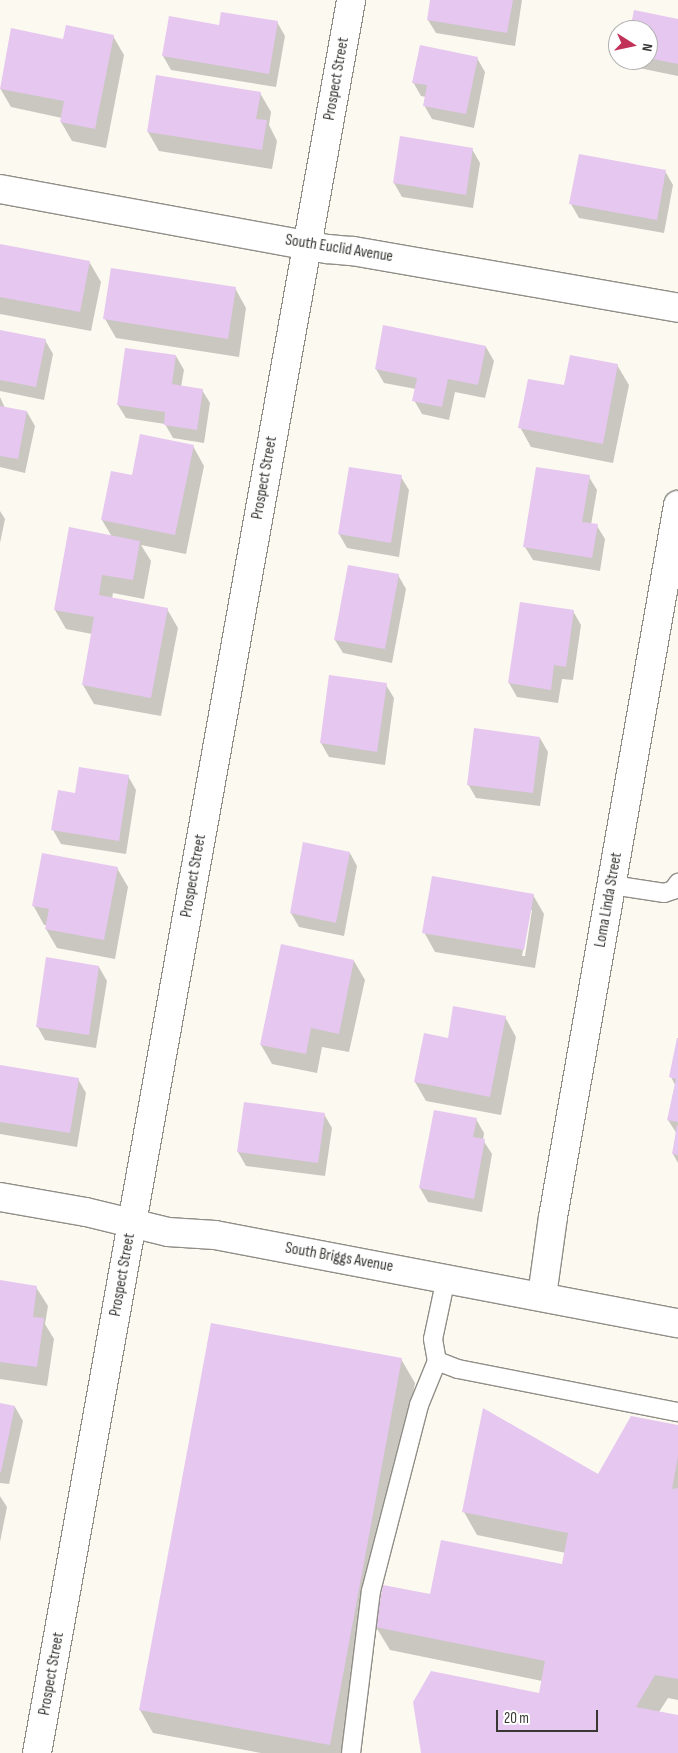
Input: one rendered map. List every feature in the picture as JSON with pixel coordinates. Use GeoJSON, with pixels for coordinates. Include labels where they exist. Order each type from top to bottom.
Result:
{"type":"FeatureCollection","features":[{"type":"Feature","properties":{"kind":"street","name":"Prospect Street"},"geometry":{"type":"LineString","coordinates":[[37,1753],[351,0]]}},
{"type":"Feature","properties":{"kind":"street","name":"South Euclid Avenue"},"geometry":{"type":"LineString","coordinates":[[0,189],[678,308]]}},
{"type":"Feature","properties":{"kind":"street","name":"Loma Linda Street"},"geometry":{"type":"LineString","coordinates":[[542,1296],[553,1216],[612,885],[670,600],[678,505]]}},
{"type":"Feature","properties":{"kind":"street","name":"South Briggs Avenue"},"geometry":{"type":"LineString","coordinates":[[0,1197],[86,1212],[168,1232],[215,1235],[678,1323]]}},
{"type":"Feature","properties":{"kind":"lane"},"geometry":{"type":"LineString","coordinates":[[612,885],[673,891]]}},
{"type":"Feature","properties":{"kind":"lane"},"geometry":{"type":"LineString","coordinates":[[351,1753],[371,1592],[418,1405],[437,1361],[432,1339],[446,1278]]}},
{"type":"Feature","properties":{"kind":"lane"},"geometry":{"type":"LineString","coordinates":[[437,1361],[458,1369],[678,1412]]}},
{"type":"Feature","properties":{"kind":"building"},"geometry":{"type":"Polygon","coordinates":[[[430,0],[513,0],[507,33],[427,20],[430,0]]]}},
{"type":"Feature","properties":{"kind":"building"},"geometry":{"type":"Polygon","coordinates":[[[634,10],[678,19],[678,64],[658,60],[658,20],[632,20],[634,10]]]}},
{"type":"Feature","properties":{"kind":"building"},"geometry":{"type":"Polygon","coordinates":[[[221,12],[278,21],[269,74],[162,56],[169,16],[219,25],[221,12]]]}},
{"type":"Feature","properties":{"kind":"building"},"geometry":{"type":"Polygon","coordinates":[[[66,25],[114,35],[95,129],[60,122],[64,101],[0,89],[11,28],[63,39],[66,25]]]}},
{"type":"Feature","properties":{"kind":"building"},"geometry":{"type":"Polygon","coordinates":[[[420,45],[478,57],[466,114],[423,106],[427,85],[412,83],[420,45]]]}},
{"type":"Feature","properties":{"kind":"building"},"geometry":{"type":"Polygon","coordinates":[[[156,75],[261,92],[256,119],[267,120],[262,150],[147,132],[156,75]]]}},
{"type":"Feature","properties":{"kind":"building"},"geometry":{"type":"Polygon","coordinates":[[[400,136],[473,148],[466,195],[393,183],[400,136]]]}},
{"type":"Feature","properties":{"kind":"building"},"geometry":{"type":"Polygon","coordinates":[[[579,154],[666,170],[657,220],[569,204],[579,154]]]}},
{"type":"Feature","properties":{"kind":"building"},"geometry":{"type":"Polygon","coordinates":[[[0,244],[90,261],[80,312],[0,297],[0,244]]]}},
{"type":"Feature","properties":{"kind":"building"},"geometry":{"type":"Polygon","coordinates":[[[111,268],[236,287],[228,339],[103,319],[111,268]]]}},
{"type":"Feature","properties":{"kind":"building"},"geometry":{"type":"Polygon","coordinates":[[[383,325],[486,346],[478,385],[448,379],[442,407],[412,401],[417,378],[375,369],[383,325]]]}},
{"type":"Feature","properties":{"kind":"building"},"geometry":{"type":"Polygon","coordinates":[[[0,330],[46,339],[36,387],[0,380],[0,330]]]}},
{"type":"Feature","properties":{"kind":"building"},"geometry":{"type":"Polygon","coordinates":[[[125,348],[176,355],[172,384],[203,389],[197,430],[164,425],[165,412],[117,405],[125,348]]]}},
{"type":"Feature","properties":{"kind":"building"},"geometry":{"type":"Polygon","coordinates":[[[570,355],[618,364],[603,444],[518,428],[528,379],[564,385],[570,355]]]}},
{"type":"Feature","properties":{"kind":"building"},"geometry":{"type":"Polygon","coordinates":[[[0,406],[27,411],[18,459],[0,456],[0,406]]]}},
{"type":"Feature","properties":{"kind":"building"},"geometry":{"type":"Polygon","coordinates":[[[140,434],[194,445],[175,535],[101,520],[111,471],[132,475],[140,434]]]}},
{"type":"Feature","properties":{"kind":"building"},"geometry":{"type":"Polygon","coordinates":[[[349,467],[402,475],[391,543],[338,534],[349,467]]]}},
{"type":"Feature","properties":{"kind":"building"},"geometry":{"type":"Polygon","coordinates":[[[536,467],[590,475],[582,522],[598,524],[592,558],[523,547],[536,467]]]}},
{"type":"Feature","properties":{"kind":"building"},"geometry":{"type":"Polygon","coordinates":[[[69,527],[140,541],[133,580],[102,575],[99,595],[168,608],[151,698],[82,685],[94,617],[54,610],[69,527]]]}},
{"type":"Feature","properties":{"kind":"building"},"geometry":{"type":"Polygon","coordinates":[[[348,565],[399,574],[385,649],[334,640],[348,565]]]}},
{"type":"Feature","properties":{"kind":"building"},"geometry":{"type":"Polygon","coordinates":[[[520,602],[574,610],[566,667],[554,665],[551,690],[508,683],[520,602]]]}},
{"type":"Feature","properties":{"kind":"building"},"geometry":{"type":"Polygon","coordinates":[[[329,675],[387,683],[377,752],[320,743],[329,675]]]}},
{"type":"Feature","properties":{"kind":"building"},"geometry":{"type":"Polygon","coordinates":[[[474,728],[540,737],[533,793],[467,785],[474,728]]]}},
{"type":"Feature","properties":{"kind":"building"},"geometry":{"type":"Polygon","coordinates":[[[79,767],[129,775],[119,841],[51,830],[58,790],[75,793],[79,767]]]}},
{"type":"Feature","properties":{"kind":"building"},"geometry":{"type":"Polygon","coordinates":[[[303,842],[350,852],[336,923],[290,913],[303,842]]]}},
{"type":"Feature","properties":{"kind":"building"},"geometry":{"type":"Polygon","coordinates":[[[42,853],[118,867],[104,940],[45,929],[49,909],[32,906],[42,853]]]}},
{"type":"Feature","properties":{"kind":"building"},"geometry":{"type":"Polygon","coordinates":[[[432,876],[534,894],[524,950],[422,933],[432,876]]]}},
{"type":"Feature","properties":{"kind":"building"},"geometry":{"type":"Polygon","coordinates":[[[281,944],[354,960],[339,1034],[311,1028],[306,1054],[260,1045],[281,944]]]}},
{"type":"Feature","properties":{"kind":"building"},"geometry":{"type":"Polygon","coordinates":[[[46,957],[99,966],[89,1035],[36,1027],[46,957]]]}},
{"type":"Feature","properties":{"kind":"building"},"geometry":{"type":"Polygon","coordinates":[[[453,1006],[506,1016],[490,1097],[414,1082],[424,1033],[448,1038],[453,1006]]]}},
{"type":"Feature","properties":{"kind":"building"},"geometry":{"type":"Polygon","coordinates":[[[677,1038],[678,1122],[667,1120],[676,1079],[669,1077],[677,1038]]]}},
{"type":"Feature","properties":{"kind":"building"},"geometry":{"type":"Polygon","coordinates":[[[0,1065],[79,1078],[70,1133],[0,1122],[0,1065]]]}},
{"type":"Feature","properties":{"kind":"building"},"geometry":{"type":"Polygon","coordinates":[[[244,1102],[325,1113],[318,1163],[237,1152],[244,1102]]]}},
{"type":"Feature","properties":{"kind":"building"},"geometry":{"type":"Polygon","coordinates":[[[434,1110],[477,1118],[473,1137],[485,1139],[474,1199],[419,1188],[434,1110]]]}},
{"type":"Feature","properties":{"kind":"building"},"geometry":{"type":"Polygon","coordinates":[[[678,1126],[678,1155],[672,1154],[678,1126]]]}},
{"type":"Feature","properties":{"kind":"building"},"geometry":{"type":"Polygon","coordinates":[[[0,1280],[37,1286],[33,1317],[44,1318],[37,1367],[0,1362],[0,1280]]]}},
{"type":"Feature","properties":{"kind":"building"},"geometry":{"type":"Polygon","coordinates":[[[211,1323],[402,1358],[330,1745],[139,1710],[211,1323]]]}},
{"type":"Feature","properties":{"kind":"building"},"geometry":{"type":"Polygon","coordinates":[[[0,1403],[15,1406],[1,1472],[0,1472],[0,1403]]]}},
{"type":"Feature","properties":{"kind":"building"},"geometry":{"type":"Polygon","coordinates":[[[483,1408],[598,1474],[631,1416],[678,1425],[678,1456],[672,1489],[678,1488],[678,1679],[655,1675],[636,1707],[678,1715],[678,1753],[421,1753],[413,1702],[431,1671],[539,1693],[545,1661],[375,1627],[383,1585],[430,1594],[441,1540],[562,1564],[568,1533],[462,1512],[483,1408]]]}}]}
